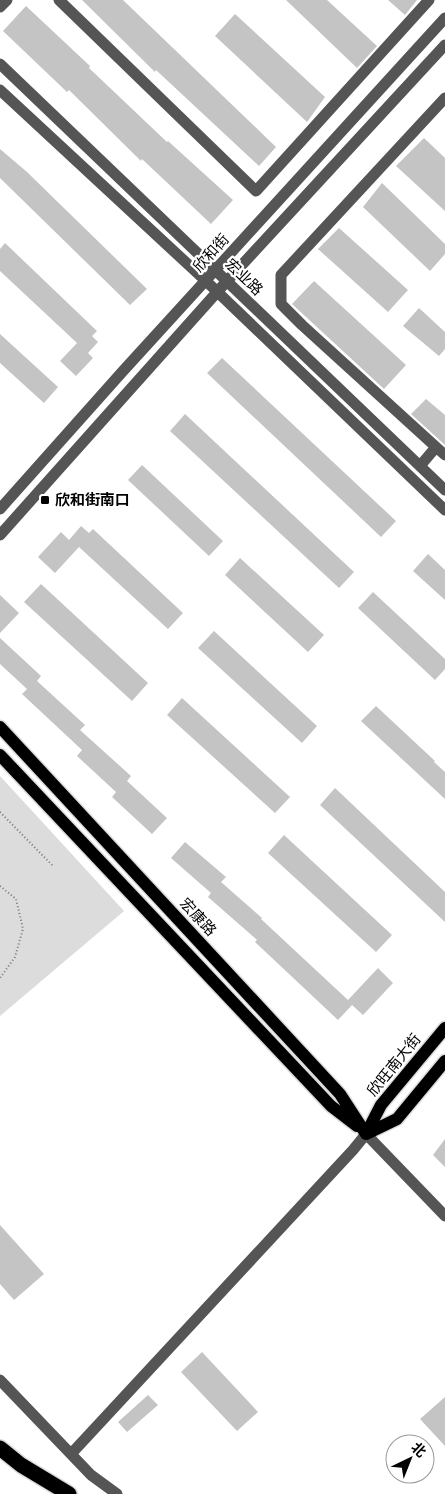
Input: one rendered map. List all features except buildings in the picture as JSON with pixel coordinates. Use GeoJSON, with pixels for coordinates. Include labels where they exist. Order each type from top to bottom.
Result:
{"type":"FeatureCollection","features":[{"type":"Feature","properties":{"kind":"highway"},"geometry":{"type":"LineString","coordinates":[[0,1448],[21,1464],[69,1494]]}},
{"type":"Feature","properties":{"kind":"main road","name":"宏康路"},"geometry":{"type":"LineString","coordinates":[[0,727],[340,1094],[366,1134]]}},
{"type":"Feature","properties":{"kind":"main road","name":"宏康路"},"geometry":{"type":"LineString","coordinates":[[0,755],[331,1106],[366,1134]]}},
{"type":"Feature","properties":{"kind":"main road","name":"欣旺南大街"},"geometry":{"type":"LineString","coordinates":[[366,1134],[381,1105],[445,1028]]}},
{"type":"Feature","properties":{"kind":"main road"},"geometry":{"type":"LineString","coordinates":[[366,1134],[397,1119],[445,1061]]}},
{"type":"Feature","properties":{"kind":"street"},"geometry":{"type":"LineString","coordinates":[[0,8],[6,0]]}},
{"type":"Feature","properties":{"kind":"street"},"geometry":{"type":"LineString","coordinates":[[59,0],[256,191],[429,0]]}},
{"type":"Feature","properties":{"kind":"street","name":"欣和街"},"geometry":{"type":"LineString","coordinates":[[0,509],[123,371],[445,18]]}},
{"type":"Feature","properties":{"kind":"street","name":"欣和街"},"geometry":{"type":"LineString","coordinates":[[0,535],[216,292],[445,45]]}},
{"type":"Feature","properties":{"kind":"street","name":"宏业路"},"geometry":{"type":"LineString","coordinates":[[0,64],[445,490]]}},
{"type":"Feature","properties":{"kind":"street","name":"宏业路"},"geometry":{"type":"LineString","coordinates":[[0,90],[206,281],[445,510]]}},
{"type":"Feature","properties":{"kind":"street"},"geometry":{"type":"LineString","coordinates":[[420,466],[441,451],[281,304],[281,275],[445,98]]}},
{"type":"Feature","properties":{"kind":"street"},"geometry":{"type":"LineString","coordinates":[[314,187],[307,191],[302,190],[301,185],[315,161]]}},
{"type":"Feature","properties":{"kind":"street"},"geometry":{"type":"LineString","coordinates":[[123,371],[131,367],[135,370],[137,374],[135,382]]}},
{"type":"Feature","properties":{"kind":"street"},"geometry":{"type":"LineString","coordinates":[[70,1454],[366,1134]]}},
{"type":"Feature","properties":{"kind":"street","name":"宏康路"},"geometry":{"type":"LineString","coordinates":[[366,1134],[445,1216]]}},
{"type":"Feature","properties":{"kind":"street"},"geometry":{"type":"LineString","coordinates":[[0,1380],[91,1475],[117,1494]]}},
{"type":"Feature","properties":{"kind":"path"},"geometry":{"type":"LineString","coordinates":[[0,812],[53,866]]}},
{"type":"Feature","properties":{"kind":"path"},"geometry":{"type":"LineString","coordinates":[[0,886],[16,899],[23,929],[15,957],[0,978]]}},
{"type":"Feature","properties":{"kind":"shaded area"},"geometry":{"type":"Polygon","coordinates":[[[0,776],[124,911],[0,1016],[0,776]]]}},
{"type":"Feature","properties":{"kind":"place","name":"欣和街南口"},"geometry":{"type":"Point","coordinates":[45,500]}}]}
